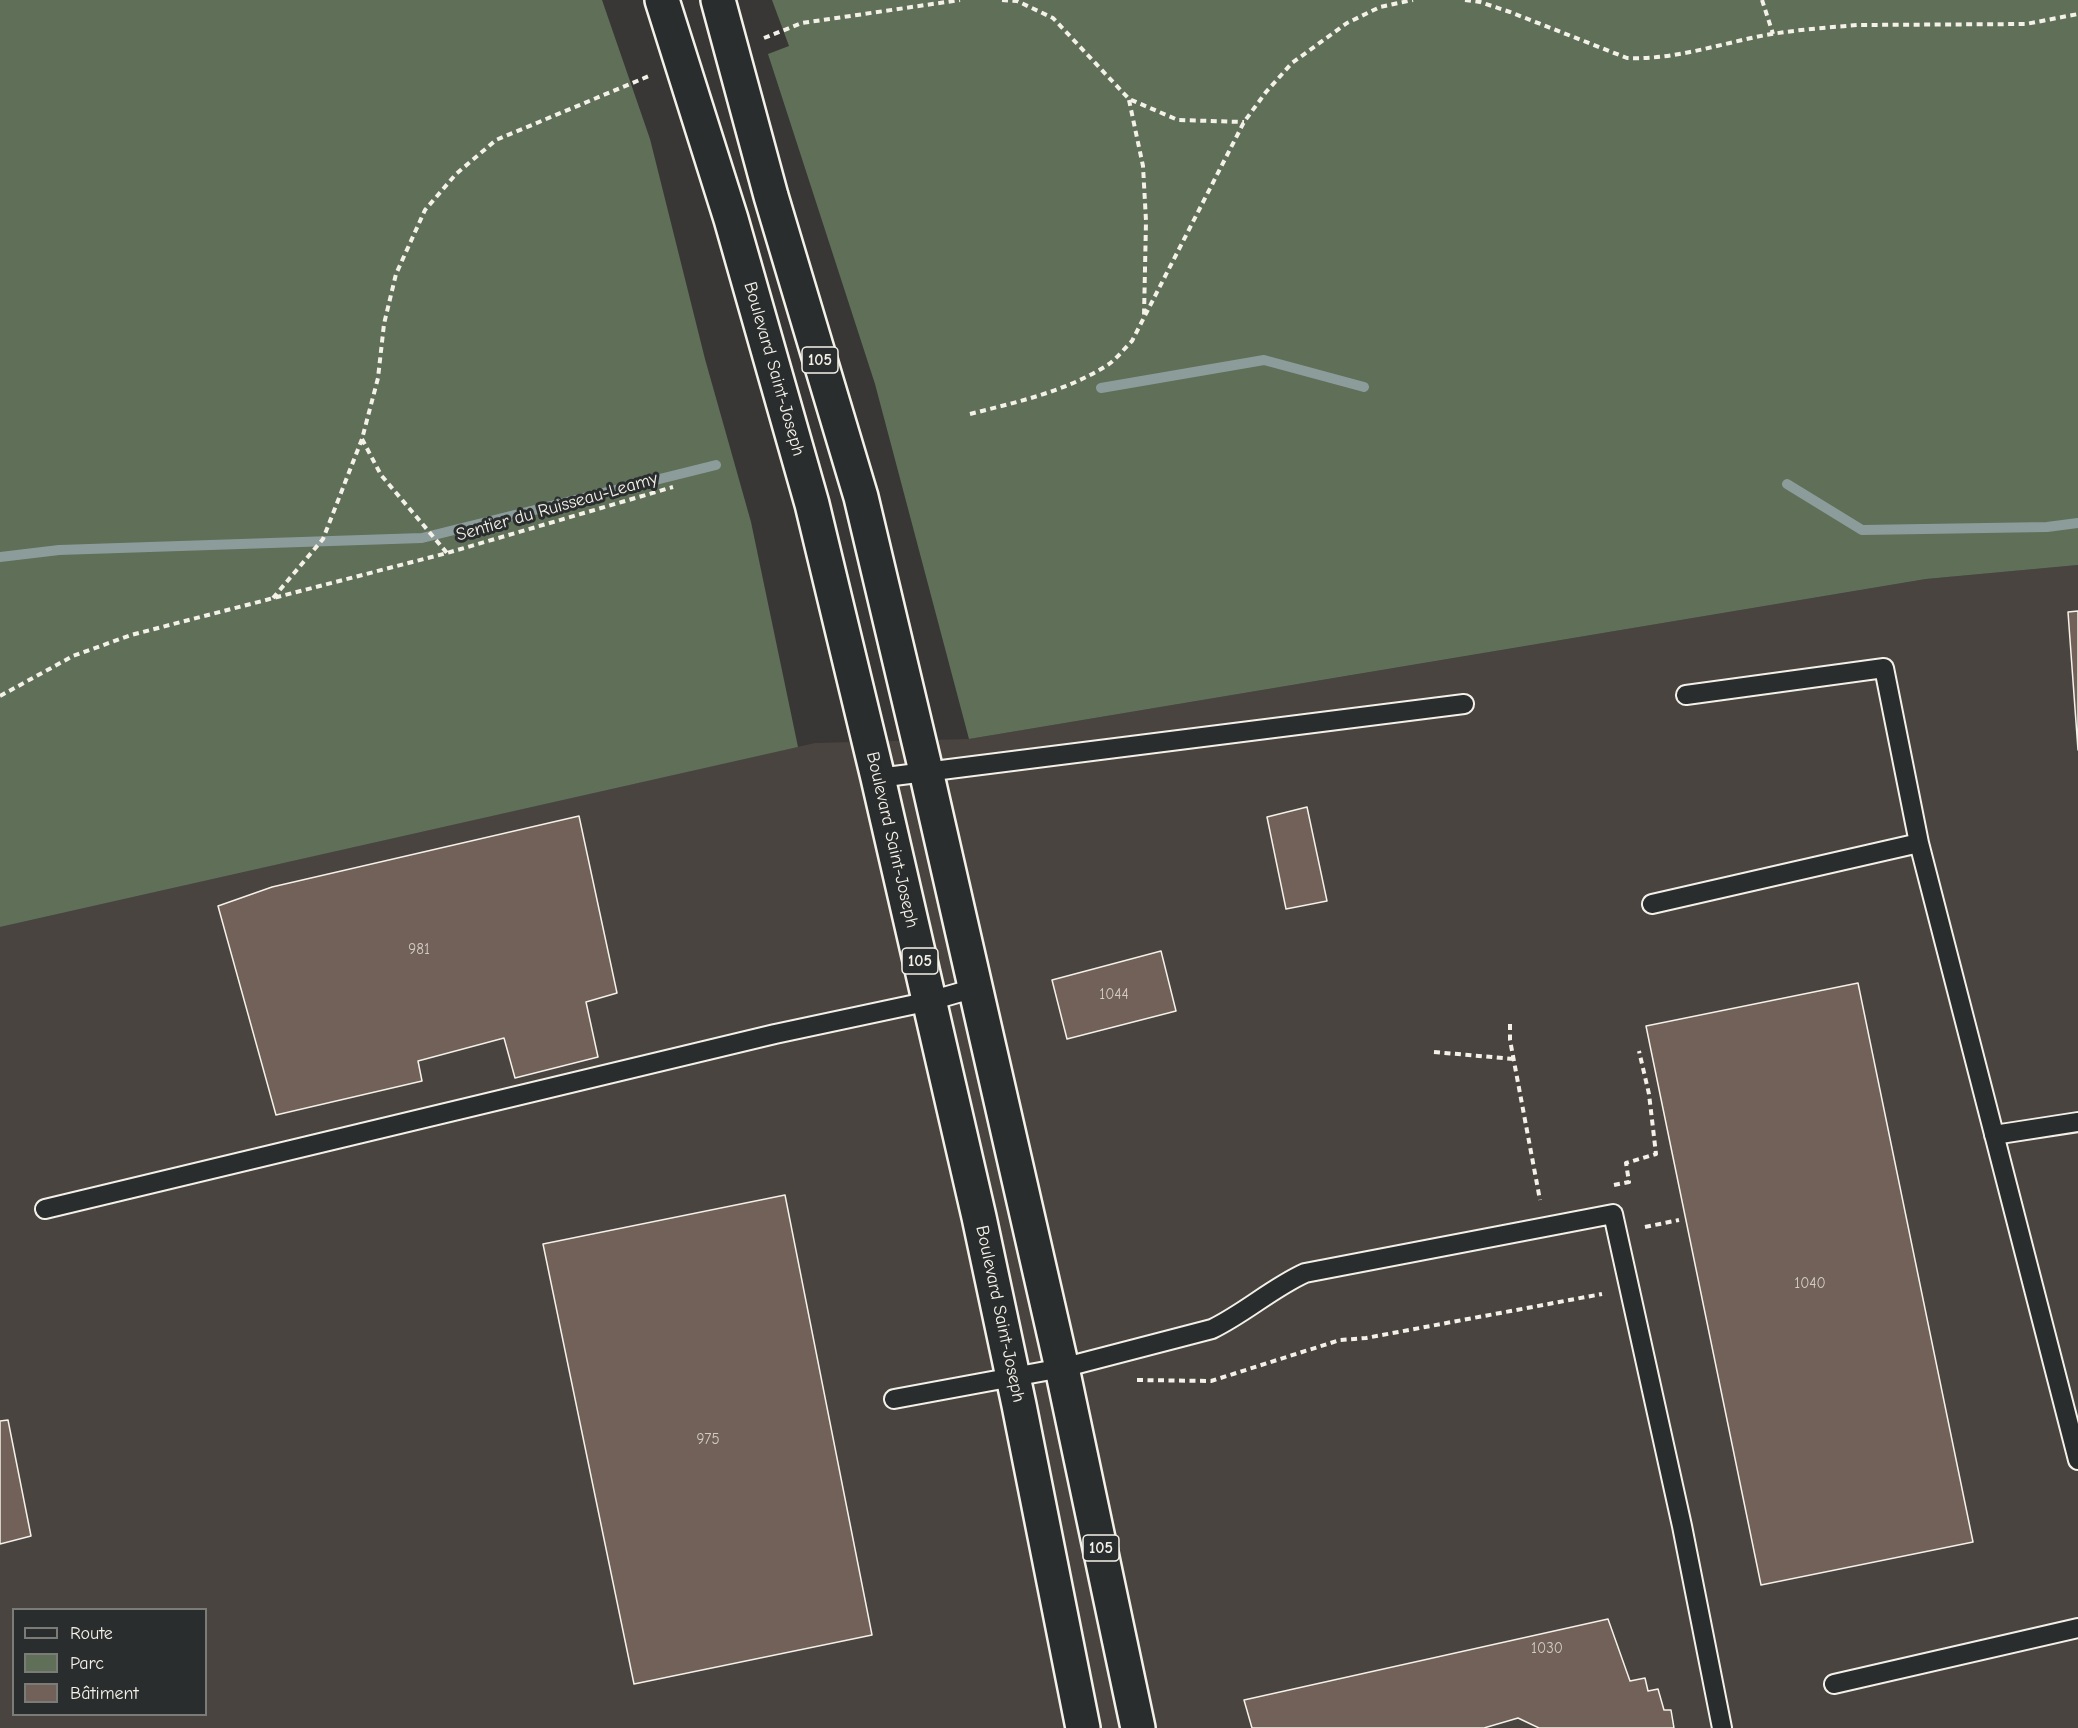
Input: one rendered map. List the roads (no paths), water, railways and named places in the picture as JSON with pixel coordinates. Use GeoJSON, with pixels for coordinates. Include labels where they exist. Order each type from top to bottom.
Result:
{"type":"FeatureCollection","features":[{"type":"Feature","properties":{"kind":"main road","name":"Boulevard Saint-Joseph"},"geometry":{"type":"LineString","coordinates":[[662,0],[684,65],[762,326],[812,504],[930,1001],[1013,1378],[1083,1728]]}},
{"type":"Feature","properties":{"kind":"main road","name":"105"},"geometry":{"type":"LineString","coordinates":[[718,0],[774,208],[861,497],[1062,1368],[1138,1728]]}},
{"type":"Feature","properties":{"kind":"lane"},"geometry":{"type":"LineString","coordinates":[[1686,695],[1884,668],[1919,843],[2078,1460]]}},
{"type":"Feature","properties":{"kind":"lane"},"geometry":{"type":"LineString","coordinates":[[878,778],[1464,704]]}},
{"type":"Feature","properties":{"kind":"lane"},"geometry":{"type":"LineString","coordinates":[[1652,903],[1919,843]]}},
{"type":"Feature","properties":{"kind":"lane"},"geometry":{"type":"LineString","coordinates":[[45,1209],[796,1029],[930,1001],[975,988]]}},
{"type":"Feature","properties":{"kind":"lane"},"geometry":{"type":"LineString","coordinates":[[1994,1135],[2078,1122]]}},
{"type":"Feature","properties":{"kind":"lane"},"geometry":{"type":"LineString","coordinates":[[894,1399],[1062,1368],[1212,1329],[1233,1318],[1286,1281],[1305,1272],[1613,1214],[1682,1526],[1722,1728]]}},
{"type":"Feature","properties":{"kind":"lane"},"geometry":{"type":"LineString","coordinates":[[1834,1684],[2078,1628]]}},
{"type":"Feature","properties":{"kind":"waterway"},"geometry":{"type":"LineString","coordinates":[[1101,388],[1264,360],[1364,387]]}},
{"type":"Feature","properties":{"kind":"waterway"},"geometry":{"type":"LineString","coordinates":[[0,557],[59,550],[422,538],[716,465]]}},
{"type":"Feature","properties":{"kind":"waterway"},"geometry":{"type":"LineString","coordinates":[[1787,484],[1862,530],[2047,527],[2078,523]]}}]}
